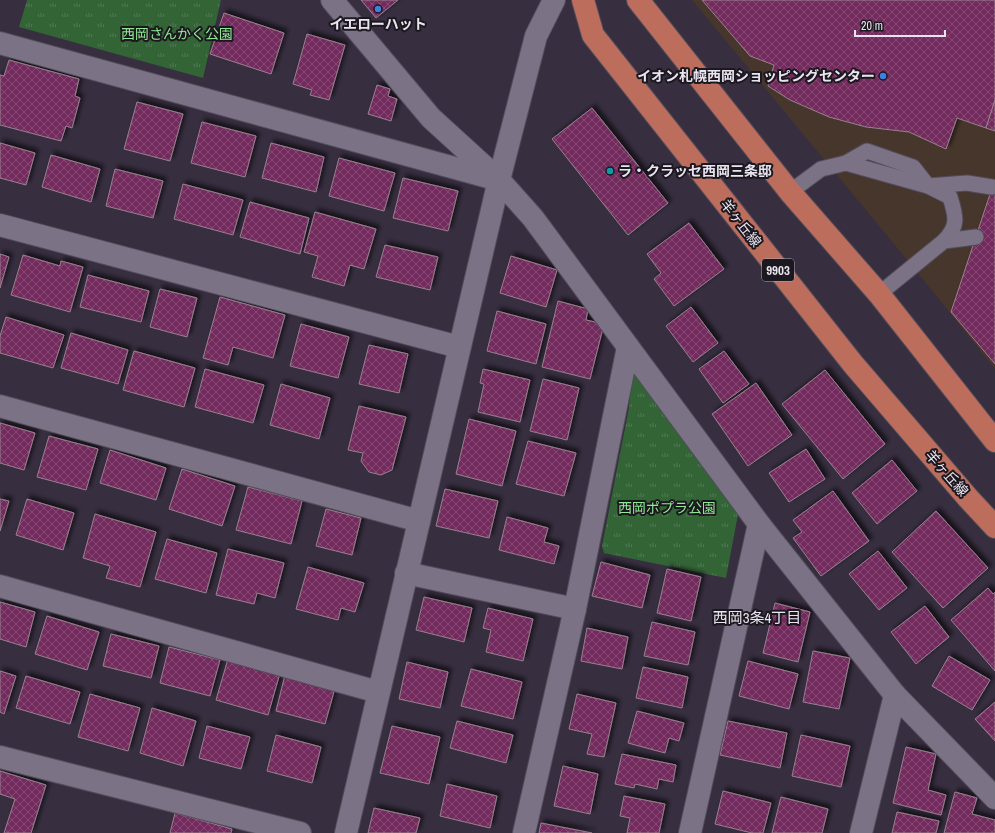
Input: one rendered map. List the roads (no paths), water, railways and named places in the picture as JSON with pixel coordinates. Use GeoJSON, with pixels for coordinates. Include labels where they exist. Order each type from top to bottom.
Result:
{"type":"FeatureCollection","features":[{"type":"Feature","properties":{"kind":"main road","name":"羊ヶ丘線"},"geometry":{"type":"LineString","coordinates":[[583,0],[593,35],[853,364],[968,498],[995,527]]}},
{"type":"Feature","properties":{"kind":"main road"},"geometry":{"type":"LineString","coordinates":[[638,0],[790,192],[879,294],[995,441]]}},
{"type":"Feature","properties":{"kind":"street"},"geometry":{"type":"LineString","coordinates":[[332,0],[431,118],[499,180],[533,218],[759,524],[895,695],[995,798]]}},
{"type":"Feature","properties":{"kind":"street"},"geometry":{"type":"LineString","coordinates":[[346,833],[499,180],[536,36],[554,0]]}},
{"type":"Feature","properties":{"kind":"street"},"geometry":{"type":"LineString","coordinates":[[0,43],[499,180]]}},
{"type":"Feature","properties":{"kind":"street"},"geometry":{"type":"LineString","coordinates":[[0,225],[459,347]]}},
{"type":"Feature","properties":{"kind":"street"},"geometry":{"type":"LineString","coordinates":[[524,833],[575,609],[628,347]]}},
{"type":"Feature","properties":{"kind":"street"},"geometry":{"type":"LineString","coordinates":[[0,406],[419,521]]}},
{"type":"Feature","properties":{"kind":"street"},"geometry":{"type":"LineString","coordinates":[[690,833],[759,524]]}},
{"type":"Feature","properties":{"kind":"street"},"geometry":{"type":"LineString","coordinates":[[406,573],[575,609]]}},
{"type":"Feature","properties":{"kind":"street"},"geometry":{"type":"LineString","coordinates":[[0,586],[378,692]]}},
{"type":"Feature","properties":{"kind":"street"},"geometry":{"type":"LineString","coordinates":[[861,833],[895,695]]}},
{"type":"Feature","properties":{"kind":"street"},"geometry":{"type":"LineString","coordinates":[[0,757],[300,833]]}},
{"type":"Feature","properties":{"kind":"lane"},"geometry":{"type":"LineString","coordinates":[[790,192],[821,169],[846,163],[928,186],[950,197],[956,216],[952,233],[879,294]]}},
{"type":"Feature","properties":{"kind":"lane"},"geometry":{"type":"LineString","coordinates":[[928,186],[967,183],[992,187]]}},
{"type":"Feature","properties":{"kind":"lane"},"geometry":{"type":"LineString","coordinates":[[944,241],[976,236]]}},
{"type":"Feature","properties":{"kind":"place","name":"イエローハット"},"geometry":{"type":"Point","coordinates":[378,9]}},
{"type":"Feature","properties":{"kind":"place","name":"イオン札幌西岡ショッピングセンター"},"geometry":{"type":"Point","coordinates":[883,76]}},
{"type":"Feature","properties":{"kind":"place","name":"ラ・クラッセ西岡三条邸"},"geometry":{"type":"Point","coordinates":[610,171]}},
{"type":"Feature","properties":{"kind":"district","name":"西岡3条4丁目"},"geometry":{"type":"Point","coordinates":[757,618]}},
{"type":"Feature","properties":{"kind":"park label","name":"西岡さんかく公園"},"geometry":{"type":"Point","coordinates":[177,34]}},
{"type":"Feature","properties":{"kind":"park label","name":"西岡ポプラ公園"},"geometry":{"type":"Point","coordinates":[667,508]}}]}
